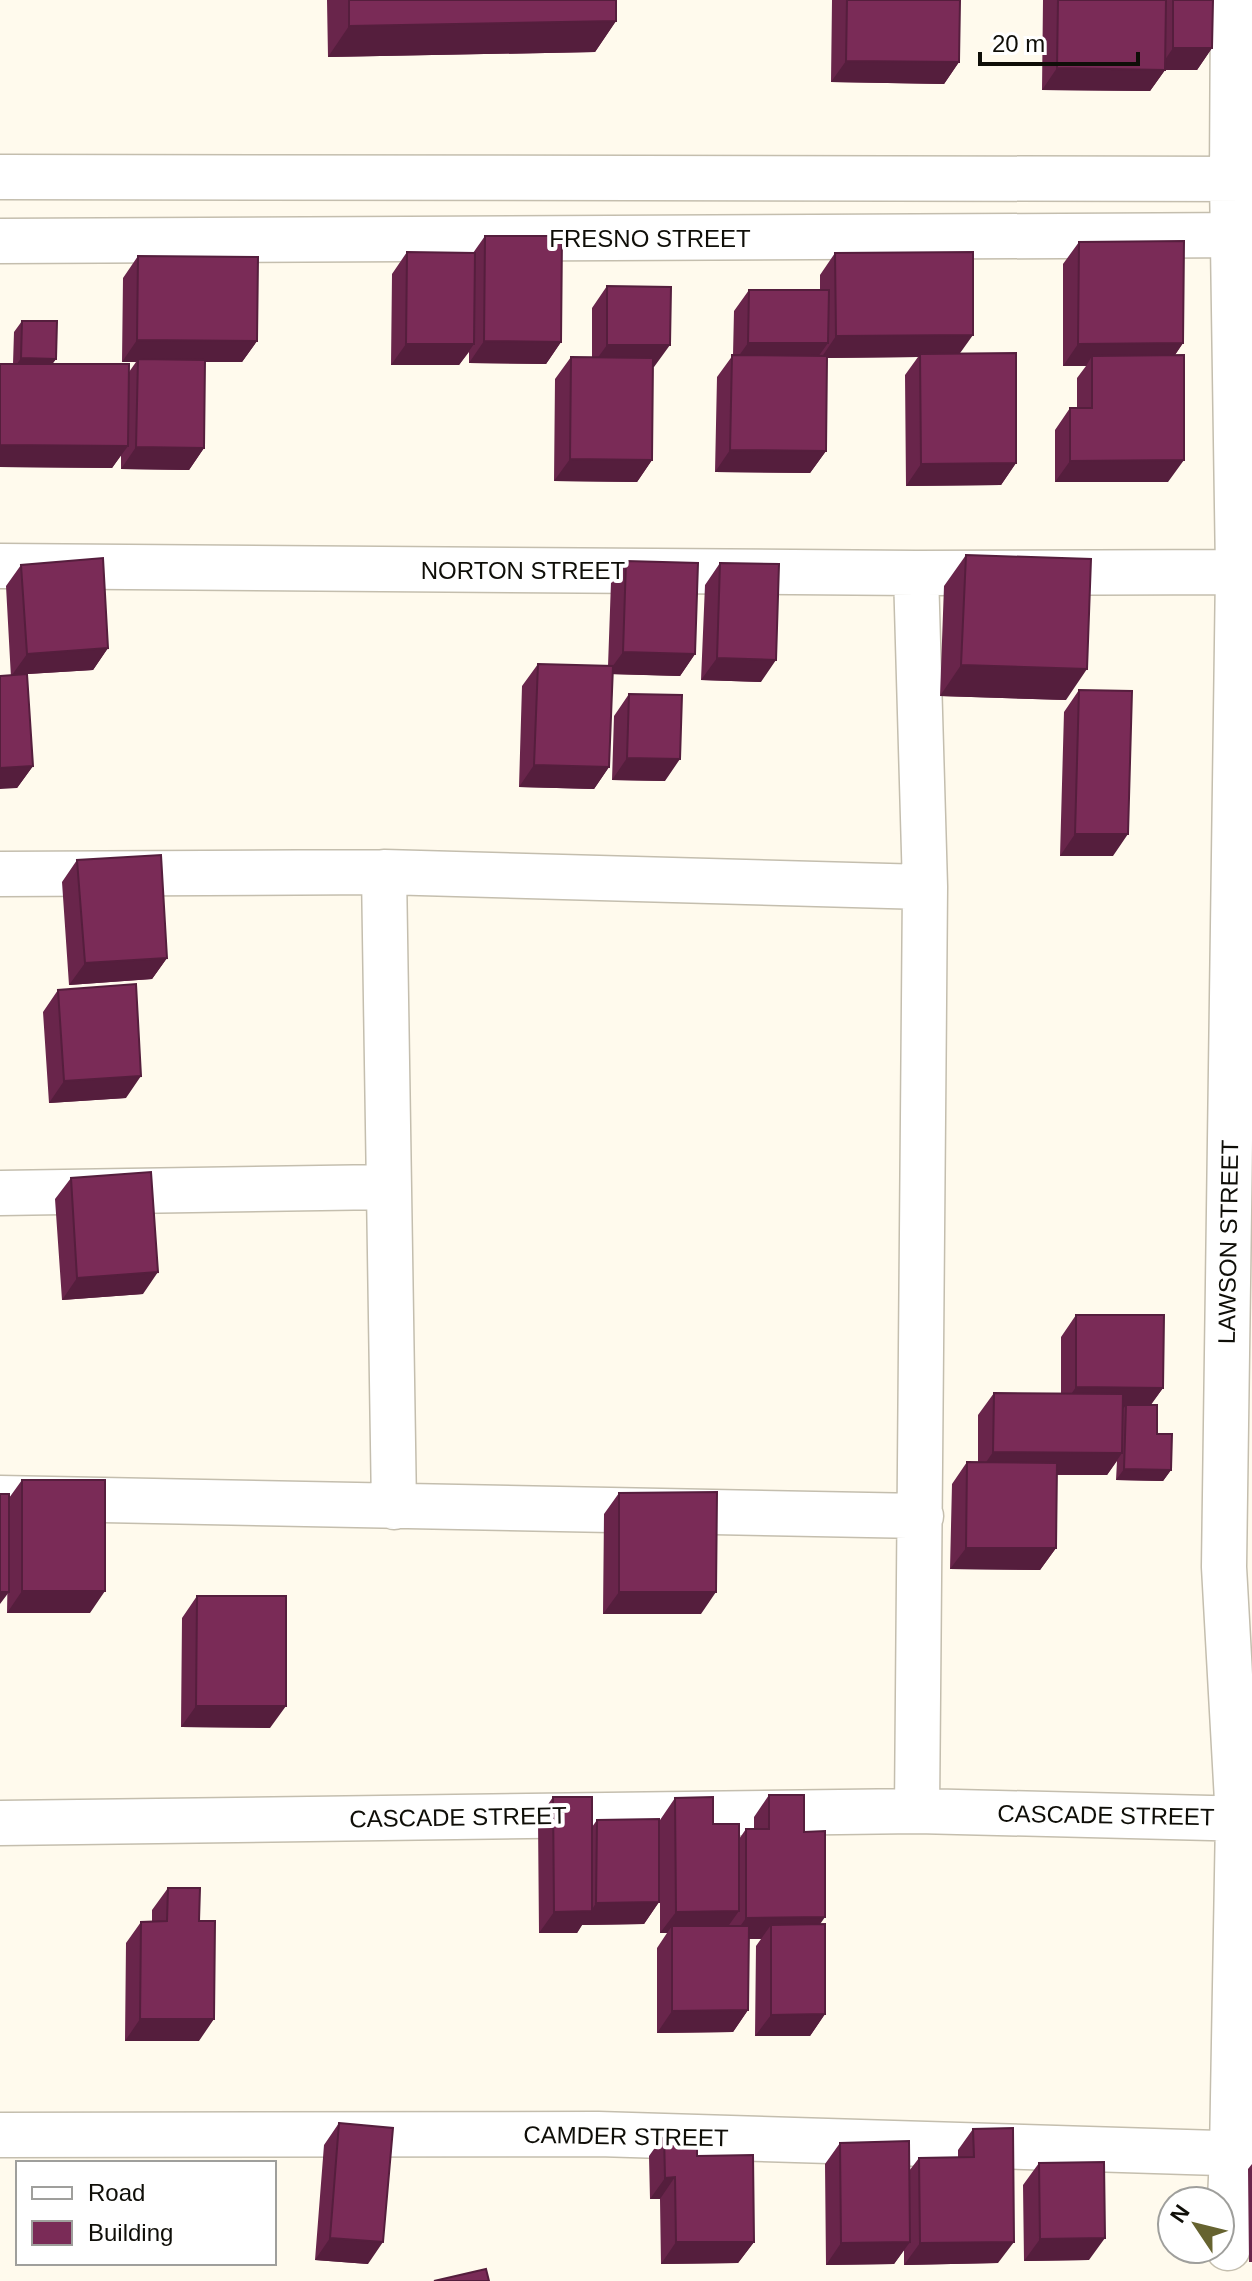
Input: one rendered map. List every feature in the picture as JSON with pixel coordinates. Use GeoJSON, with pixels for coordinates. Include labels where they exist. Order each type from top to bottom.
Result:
{"type":"FeatureCollection","features":[{"type":"Feature","properties":{"kind":"street","name":"LAWSON STREET"},"geometry":{"type":"LineString","coordinates":[[1233,0],[1242,179],[1245,572],[1224,1567],[1245,1819],[1242,2154],[1236,2194]]}},
{"type":"Feature","properties":{"kind":"street"},"geometry":{"type":"LineString","coordinates":[[0,177],[1242,179]]}},
{"type":"Feature","properties":{"kind":"street","name":"FRESNO STREET"},"geometry":{"type":"LineString","coordinates":[[0,241],[1243,235]]}},
{"type":"Feature","properties":{"kind":"street","name":"NORTON STREET"},"geometry":{"type":"LineString","coordinates":[[0,566],[916,573],[1245,572]]}},
{"type":"Feature","properties":{"kind":"street"},"geometry":{"type":"LineString","coordinates":[[916,573],[925,887],[917,1811]]}},
{"type":"Feature","properties":{"kind":"street"},"geometry":{"type":"LineString","coordinates":[[0,874],[384,872],[925,887]]}},
{"type":"Feature","properties":{"kind":"street"},"geometry":{"type":"LineString","coordinates":[[384,872],[394,1507]]}},
{"type":"Feature","properties":{"kind":"street"},"geometry":{"type":"LineString","coordinates":[[0,1193],[387,1187]]}},
{"type":"Feature","properties":{"kind":"street"},"geometry":{"type":"LineString","coordinates":[[0,1498],[921,1516]]}},
{"type":"Feature","properties":{"kind":"street","name":"CASCADE STREET"},"geometry":{"type":"LineString","coordinates":[[0,1823],[917,1811],[1245,1819]]}},
{"type":"Feature","properties":{"kind":"street","name":"CAMDER STREET"},"geometry":{"type":"LineString","coordinates":[[0,2135],[598,2134],[1242,2154]]}},
{"type":"Feature","properties":{"kind":"building"},"geometry":{"type":"Polygon","coordinates":[[[349,0],[616,0],[616,21],[349,26],[349,0]]]}},
{"type":"Feature","properties":{"kind":"building"},"geometry":{"type":"Polygon","coordinates":[[[847,0],[960,0],[959,62],[846,61],[847,0]]]}},
{"type":"Feature","properties":{"kind":"building"},"geometry":{"type":"Polygon","coordinates":[[[1058,0],[1166,0],[1165,70],[1057,68],[1058,0]]]}},
{"type":"Feature","properties":{"kind":"building"},"geometry":{"type":"Polygon","coordinates":[[[1173,0],[1213,0],[1212,48],[1173,48],[1173,0]]]}},
{"type":"Feature","properties":{"kind":"building"},"geometry":{"type":"Polygon","coordinates":[[[485,236],[562,236],[561,342],[484,341],[485,236]]]}},
{"type":"Feature","properties":{"kind":"building"},"geometry":{"type":"Polygon","coordinates":[[[1184,241],[1183,343],[1078,344],[1079,242],[1184,241]]]}},
{"type":"Feature","properties":{"kind":"building"},"geometry":{"type":"Polygon","coordinates":[[[407,252],[475,253],[474,344],[406,344],[407,252]]]}},
{"type":"Feature","properties":{"kind":"building"},"geometry":{"type":"Polygon","coordinates":[[[973,252],[973,335],[836,336],[835,253],[973,252]]]}},
{"type":"Feature","properties":{"kind":"building"},"geometry":{"type":"Polygon","coordinates":[[[138,256],[258,257],[257,341],[137,340],[138,256]]]}},
{"type":"Feature","properties":{"kind":"building"},"geometry":{"type":"Polygon","coordinates":[[[607,286],[671,287],[670,345],[607,345],[607,286]]]}},
{"type":"Feature","properties":{"kind":"building"},"geometry":{"type":"Polygon","coordinates":[[[749,290],[829,290],[828,343],[748,343],[749,290]]]}},
{"type":"Feature","properties":{"kind":"building"},"geometry":{"type":"Polygon","coordinates":[[[22,321],[57,321],[56,359],[21,358],[22,321]]]}},
{"type":"Feature","properties":{"kind":"building"},"geometry":{"type":"Polygon","coordinates":[[[1016,353],[1016,463],[921,464],[920,354],[1016,353]]]}},
{"type":"Feature","properties":{"kind":"building"},"geometry":{"type":"Polygon","coordinates":[[[732,355],[827,356],[826,451],[730,450],[732,355]]]}},
{"type":"Feature","properties":{"kind":"building"},"geometry":{"type":"Polygon","coordinates":[[[1184,355],[1184,460],[1070,461],[1070,408],[1092,408],[1092,356],[1184,355]]]}},
{"type":"Feature","properties":{"kind":"building"},"geometry":{"type":"Polygon","coordinates":[[[571,357],[653,358],[652,460],[570,459],[571,357]]]}},
{"type":"Feature","properties":{"kind":"building"},"geometry":{"type":"Polygon","coordinates":[[[138,359],[205,360],[204,448],[136,447],[138,359]]]}},
{"type":"Feature","properties":{"kind":"building"},"geometry":{"type":"Polygon","coordinates":[[[0,364],[129,364],[128,446],[0,445],[0,364]]]}},
{"type":"Feature","properties":{"kind":"building"},"geometry":{"type":"Polygon","coordinates":[[[966,555],[1091,559],[1087,669],[961,665],[966,555]]]}},
{"type":"Feature","properties":{"kind":"building"},"geometry":{"type":"Polygon","coordinates":[[[103,558],[108,648],[27,654],[21,565],[103,558]]]}},
{"type":"Feature","properties":{"kind":"building"},"geometry":{"type":"Polygon","coordinates":[[[626,561],[698,563],[695,654],[623,652],[626,561]]]}},
{"type":"Feature","properties":{"kind":"building"},"geometry":{"type":"Polygon","coordinates":[[[720,563],[779,564],[776,660],[717,658],[720,563]]]}},
{"type":"Feature","properties":{"kind":"building"},"geometry":{"type":"Polygon","coordinates":[[[538,664],[613,666],[609,767],[534,765],[538,664]]]}},
{"type":"Feature","properties":{"kind":"building"},"geometry":{"type":"Polygon","coordinates":[[[27,674],[33,766],[0,768],[0,676],[27,674]]]}},
{"type":"Feature","properties":{"kind":"building"},"geometry":{"type":"Polygon","coordinates":[[[1079,690],[1132,691],[1128,834],[1075,834],[1079,690]]]}},
{"type":"Feature","properties":{"kind":"building"},"geometry":{"type":"Polygon","coordinates":[[[629,694],[682,695],[680,759],[627,758],[629,694]]]}},
{"type":"Feature","properties":{"kind":"building"},"geometry":{"type":"Polygon","coordinates":[[[161,855],[167,958],[85,963],[77,860],[161,855]]]}},
{"type":"Feature","properties":{"kind":"building"},"geometry":{"type":"Polygon","coordinates":[[[136,984],[141,1076],[64,1081],[58,990],[136,984]]]}},
{"type":"Feature","properties":{"kind":"building"},"geometry":{"type":"Polygon","coordinates":[[[151,1172],[158,1272],[77,1278],[71,1178],[151,1172]]]}},
{"type":"Feature","properties":{"kind":"building"},"geometry":{"type":"Polygon","coordinates":[[[1076,1315],[1164,1315],[1163,1388],[1076,1387],[1076,1315]]]}},
{"type":"Feature","properties":{"kind":"building"},"geometry":{"type":"Polygon","coordinates":[[[994,1393],[1123,1394],[1122,1453],[993,1452],[994,1393]]]}},
{"type":"Feature","properties":{"kind":"building"},"geometry":{"type":"Polygon","coordinates":[[[1126,1405],[1157,1405],[1157,1434],[1172,1434],[1171,1470],[1124,1469],[1126,1405]]]}},
{"type":"Feature","properties":{"kind":"building"},"geometry":{"type":"Polygon","coordinates":[[[967,1462],[1057,1463],[1056,1548],[966,1548],[967,1462]]]}},
{"type":"Feature","properties":{"kind":"building"},"geometry":{"type":"Polygon","coordinates":[[[22,1480],[105,1480],[105,1591],[22,1591],[22,1480]]]}},
{"type":"Feature","properties":{"kind":"building"},"geometry":{"type":"Polygon","coordinates":[[[717,1492],[716,1592],[619,1592],[619,1493],[717,1492]]]}},
{"type":"Feature","properties":{"kind":"building"},"geometry":{"type":"Polygon","coordinates":[[[0,1494],[9,1494],[9,1592],[0,1592],[0,1494]]]}},
{"type":"Feature","properties":{"kind":"building"},"geometry":{"type":"Polygon","coordinates":[[[197,1596],[286,1596],[286,1706],[196,1706],[197,1596]]]}},
{"type":"Feature","properties":{"kind":"building"},"geometry":{"type":"Polygon","coordinates":[[[769,1795],[804,1795],[804,1832],[825,1831],[825,1917],[746,1918],[746,1829],[769,1829],[769,1795]]]}},
{"type":"Feature","properties":{"kind":"building"},"geometry":{"type":"Polygon","coordinates":[[[553,1797],[592,1797],[592,1911],[554,1912],[553,1797]]]}},
{"type":"Feature","properties":{"kind":"building"},"geometry":{"type":"Polygon","coordinates":[[[713,1797],[713,1824],[739,1824],[739,1911],[676,1912],[675,1798],[713,1797]]]}},
{"type":"Feature","properties":{"kind":"building"},"geometry":{"type":"Polygon","coordinates":[[[659,1819],[659,1902],[596,1903],[597,1820],[659,1819]]]}},
{"type":"Feature","properties":{"kind":"building"},"geometry":{"type":"Polygon","coordinates":[[[168,1888],[200,1888],[199,1921],[215,1921],[214,2019],[140,2019],[141,1922],[167,1921],[168,1888]]]}},
{"type":"Feature","properties":{"kind":"building"},"geometry":{"type":"Polygon","coordinates":[[[825,1924],[825,2014],[771,2015],[771,1925],[825,1924]]]}},
{"type":"Feature","properties":{"kind":"building"},"geometry":{"type":"Polygon","coordinates":[[[672,1926],[749,1926],[748,2010],[672,2011],[672,1926]]]}},
{"type":"Feature","properties":{"kind":"building"},"geometry":{"type":"Polygon","coordinates":[[[339,2123],[393,2128],[383,2242],[330,2238],[339,2123]]]}},
{"type":"Feature","properties":{"kind":"building"},"geometry":{"type":"Polygon","coordinates":[[[1013,2128],[1014,2242],[920,2243],[919,2158],[974,2157],[973,2129],[1013,2128]]]}},
{"type":"Feature","properties":{"kind":"building"},"geometry":{"type":"Polygon","coordinates":[[[697,2134],[697,2156],[753,2155],[754,2242],[676,2242],[675,2177],[665,2178],[664,2135],[697,2134]]]}},
{"type":"Feature","properties":{"kind":"building"},"geometry":{"type":"Polygon","coordinates":[[[909,2141],[910,2242],[841,2243],[840,2143],[909,2141]]]}},
{"type":"Feature","properties":{"kind":"building"},"geometry":{"type":"Polygon","coordinates":[[[1104,2162],[1105,2238],[1040,2239],[1039,2163],[1104,2162]]]}},
{"type":"Feature","properties":{"kind":"building"},"geometry":{"type":"Polygon","coordinates":[[[486,2269],[489,2281],[434,2281],[486,2269]]]}}]}
